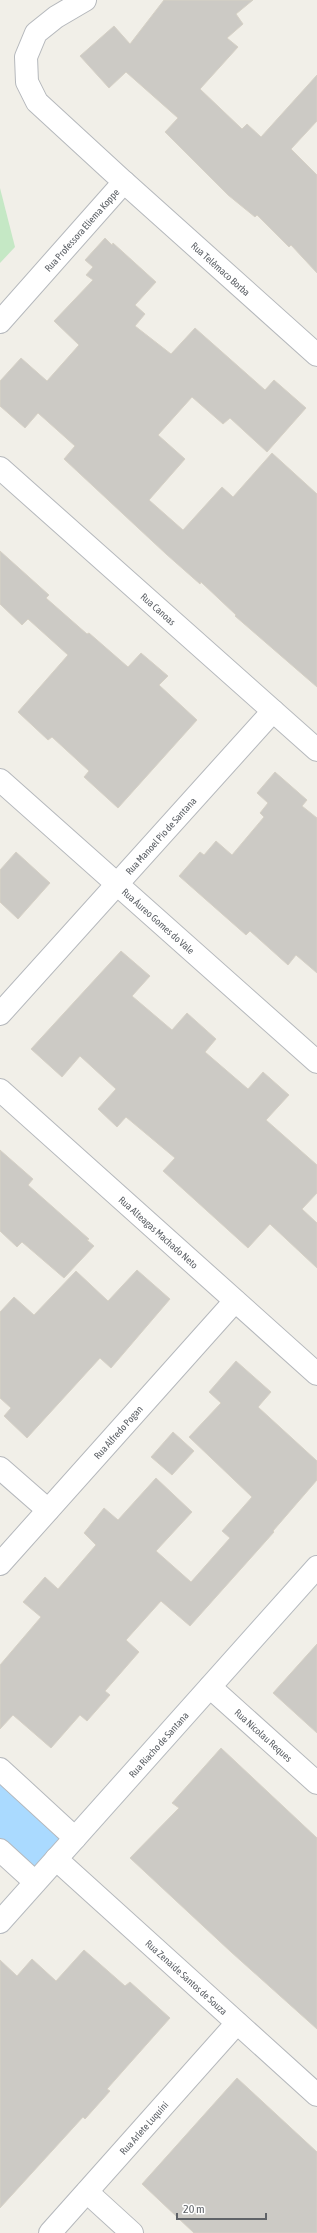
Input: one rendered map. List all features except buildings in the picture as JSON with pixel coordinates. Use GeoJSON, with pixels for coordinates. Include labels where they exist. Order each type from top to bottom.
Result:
{"type":"FeatureCollection","features":[{"type":"Feature","properties":{"kind":"street","name":"Rua Professora Eliema Koppe"},"geometry":{"type":"LineString","coordinates":[[0,322],[124,182],[37,102],[27,82],[26,57],[36,33],[56,17],[85,0]]}},
{"type":"Feature","properties":{"kind":"street","name":"Rua Telêmaco Borba"},"geometry":{"type":"LineString","coordinates":[[124,182],[317,355]]}},
{"type":"Feature","properties":{"kind":"street","name":"Rua Canoas"},"geometry":{"type":"LineString","coordinates":[[0,468],[317,750]]}},
{"type":"Feature","properties":{"kind":"street","name":"Rua Manoel Pio de Santana"},"geometry":{"type":"LineString","coordinates":[[0,1014],[272,711]]}},
{"type":"Feature","properties":{"kind":"street","name":"Rua Áureo Gomes do Vale"},"geometry":{"type":"LineString","coordinates":[[0,780],[317,1062]]}},
{"type":"Feature","properties":{"kind":"street","name":"Rua Alteagas Machado Neto"},"geometry":{"type":"LineString","coordinates":[[0,1090],[317,1374]]}},
{"type":"Feature","properties":{"kind":"street","name":"Rua Alfredo Pogan"},"geometry":{"type":"LineString","coordinates":[[0,1564],[235,1301]]}},
{"type":"Feature","properties":{"kind":"street"},"geometry":{"type":"LineString","coordinates":[[0,1468],[48,1510]]}},
{"type":"Feature","properties":{"kind":"street","name":"Rua Riacho de Santana"},"geometry":{"type":"LineString","coordinates":[[0,1922],[317,1567]]}},
{"type":"Feature","properties":{"kind":"street","name":"Rua Nicolau Reques"},"geometry":{"type":"LineString","coordinates":[[210,1687],[317,1783]]}},
{"type":"Feature","properties":{"kind":"street"},"geometry":{"type":"LineString","coordinates":[[0,1769],[75,1838]]}},
{"type":"Feature","properties":{"kind":"street"},"geometry":{"type":"LineString","coordinates":[[0,1850],[35,1882]]}},
{"type":"Feature","properties":{"kind":"street","name":"Rua Zenaide Santos de Souza"},"geometry":{"type":"LineString","coordinates":[[56,1859],[317,2095]]}},
{"type":"Feature","properties":{"kind":"street","name":"Rua Arlete Luquíni"},"geometry":{"type":"LineString","coordinates":[[50,2233],[237,2023]]}},
{"type":"Feature","properties":{"kind":"street"},"geometry":{"type":"LineString","coordinates":[[87,2192],[132,2233]]}},
{"type":"Feature","properties":{"kind":"green space"},"geometry":{"type":"Polygon","coordinates":[[[0,188],[15,247],[0,263],[0,188]]]}},
{"type":"Feature","properties":{"kind":"waterway"},"geometry":{"type":"LineString","coordinates":[[0,1812],[42,1851]]}}]}
